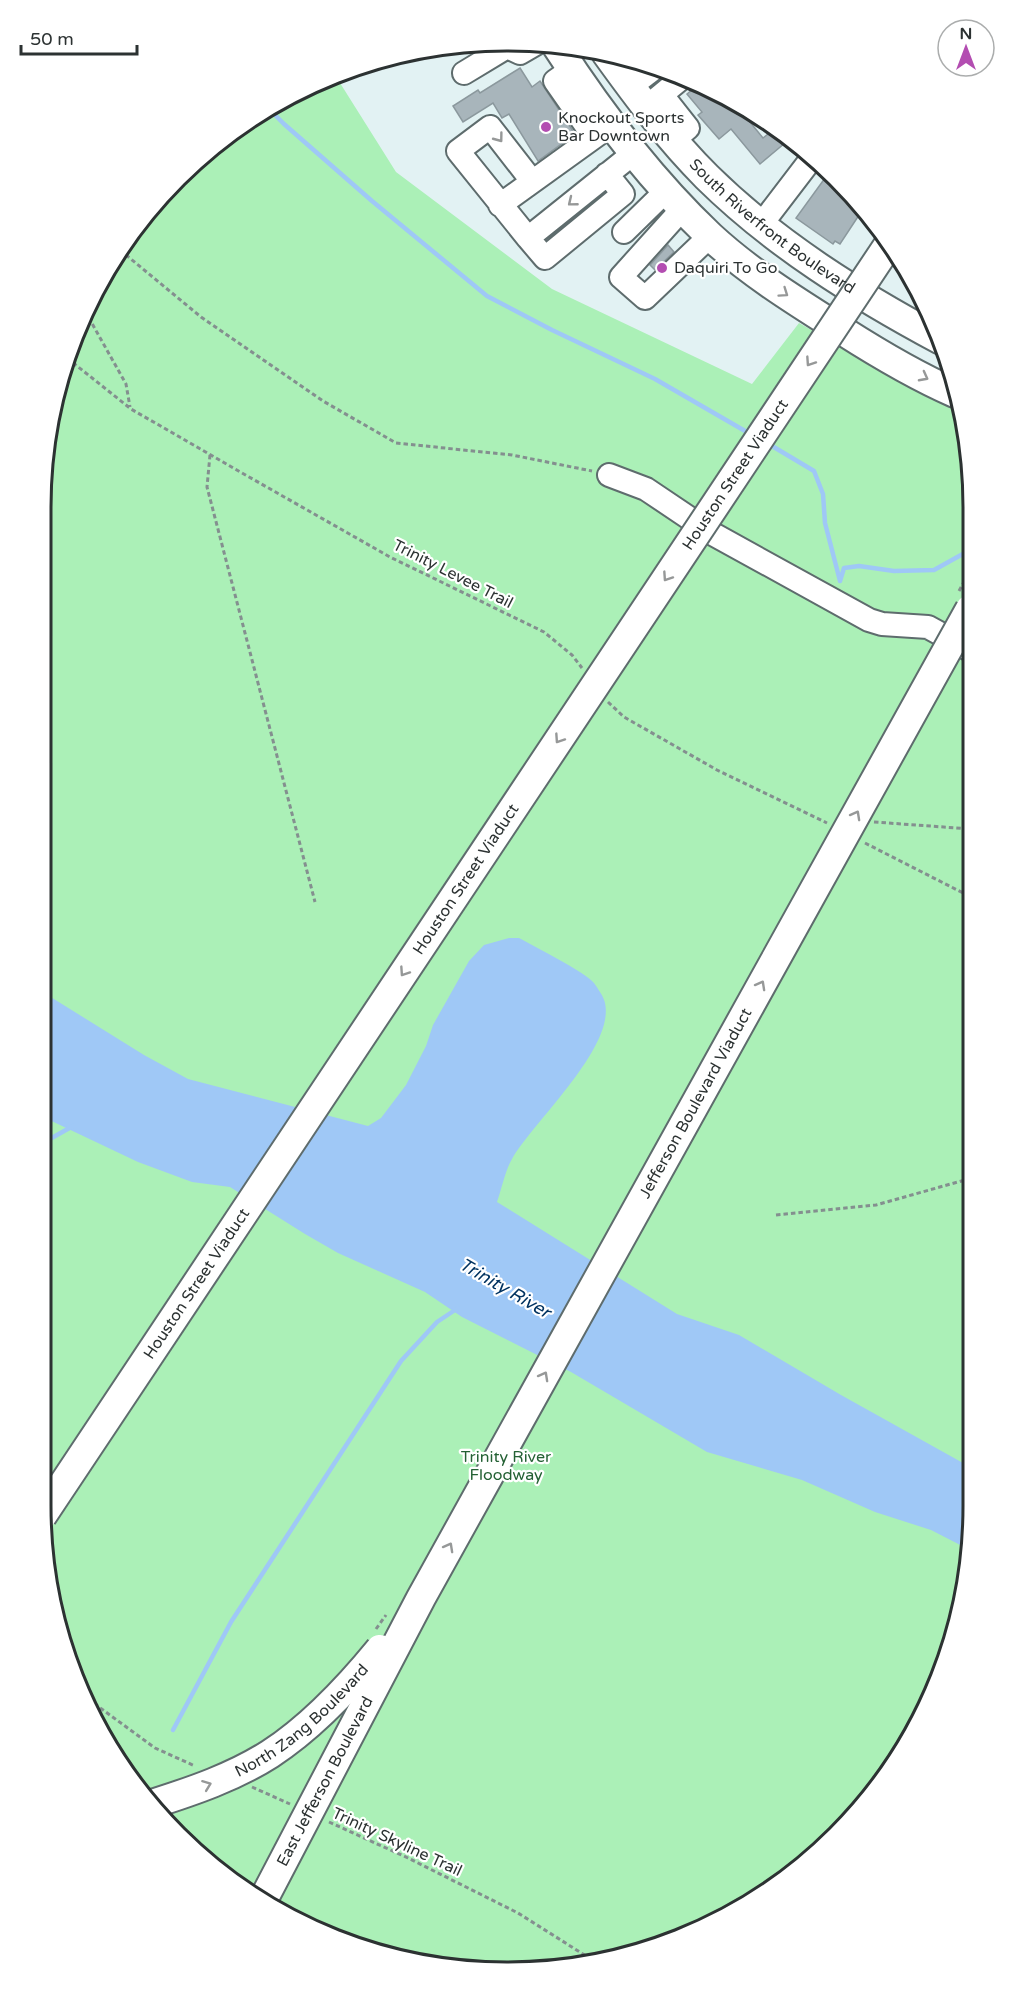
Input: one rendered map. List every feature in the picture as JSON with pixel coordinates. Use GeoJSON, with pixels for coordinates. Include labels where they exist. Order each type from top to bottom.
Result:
{"type":"FeatureCollection","features":[{"type":"Feature","properties":{"kind":"main road"},"geometry":{"type":"LineString","coordinates":[[562,55],[572,69],[602,131],[634,153],[710,236],[761,277],[800,304],[866,345],[947,389]]}},
{"type":"Feature","properties":{"kind":"main road"},"geometry":{"type":"LineString","coordinates":[[572,69],[588,59]]}},
{"type":"Feature","properties":{"kind":"main road","name":"South Riverfront Boulevard"},"geometry":{"type":"LineString","coordinates":[[617,65],[646,96],[674,140],[706,176],[760,225],[819,268],[884,310],[929,333]]}},
{"type":"Feature","properties":{"kind":"main road"},"geometry":{"type":"LineString","coordinates":[[675,199],[706,176]]}},
{"type":"Feature","properties":{"kind":"main road","name":"Houston Street Viaduct"},"geometry":{"type":"LineString","coordinates":[[51,1502],[884,251]]}},
{"type":"Feature","properties":{"kind":"main road"},"geometry":{"type":"LineString","coordinates":[[866,345],[884,310]]}},
{"type":"Feature","properties":{"kind":"main road","name":"Jefferson Boulevard Viaduct"},"geometry":{"type":"LineString","coordinates":[[421,1598],[963,603]]}},
{"type":"Feature","properties":{"kind":"main road","name":"North Zang Boulevard"},"geometry":{"type":"LineString","coordinates":[[159,1801],[219,1780],[244,1768],[271,1753],[308,1725],[357,1677],[421,1598]]}},
{"type":"Feature","properties":{"kind":"main road","name":"East Jefferson Boulevard"},"geometry":{"type":"LineString","coordinates":[[266,1893],[308,1808],[421,1598]]}},
{"type":"Feature","properties":{"kind":"main road"},"geometry":{"type":"LineString","coordinates":[[278,1900],[308,1808]]}},
{"type":"Feature","properties":{"kind":"lane"},"geometry":{"type":"LineString","coordinates":[[464,73],[500,51]]}},
{"type":"Feature","properties":{"kind":"lane"},"geometry":{"type":"LineString","coordinates":[[646,96],[653,75]]}},
{"type":"Feature","properties":{"kind":"lane"},"geometry":{"type":"LineString","coordinates":[[646,96],[673,82]]}},
{"type":"Feature","properties":{"kind":"lane"},"geometry":{"type":"LineString","coordinates":[[532,181],[490,127],[458,151],[528,238],[634,153]]}},
{"type":"Feature","properties":{"kind":"lane"},"geometry":{"type":"LineString","coordinates":[[500,205],[602,131]]}},
{"type":"Feature","properties":{"kind":"lane"},"geometry":{"type":"LineString","coordinates":[[760,225],[808,164]]}},
{"type":"Feature","properties":{"kind":"lane"},"geometry":{"type":"LineString","coordinates":[[624,232],[675,199]]}},
{"type":"Feature","properties":{"kind":"lane"},"geometry":{"type":"LineString","coordinates":[[675,199],[621,277],[645,298],[710,236]]}},
{"type":"Feature","properties":{"kind":"lane"},"geometry":{"type":"LineString","coordinates":[[609,475],[646,489],[713,534],[870,620],[882,624],[928,627],[963,646]]}},
{"type":"Feature","properties":{"kind":"path"},"geometry":{"type":"LineString","coordinates":[[127,256],[220,331],[323,401],[396,443],[512,455],[609,475]]}},
{"type":"Feature","properties":{"kind":"path"},"geometry":{"type":"LineString","coordinates":[[91,321],[126,384],[130,409]]}},
{"type":"Feature","properties":{"kind":"path","name":"Trinity Levee Trail"},"geometry":{"type":"LineString","coordinates":[[74,364],[130,409],[210,455],[390,557],[544,632],[572,655],[585,673]]}},
{"type":"Feature","properties":{"kind":"path"},"geometry":{"type":"LineString","coordinates":[[210,455],[207,487],[315,902]]}},
{"type":"Feature","properties":{"kind":"path"},"geometry":{"type":"LineString","coordinates":[[606,699],[624,717],[717,770],[819,819],[830,822],[824,833]]}},
{"type":"Feature","properties":{"kind":"path"},"geometry":{"type":"LineString","coordinates":[[865,822],[963,828]]}},
{"type":"Feature","properties":{"kind":"path"},"geometry":{"type":"LineString","coordinates":[[859,839],[963,893]]}},
{"type":"Feature","properties":{"kind":"path"},"geometry":{"type":"LineString","coordinates":[[776,1215],[876,1206],[963,1182]]}},
{"type":"Feature","properties":{"kind":"path"},"geometry":{"type":"LineString","coordinates":[[373,1634],[392,1607]]}},
{"type":"Feature","properties":{"kind":"path"},"geometry":{"type":"LineString","coordinates":[[97,1706],[155,1748],[200,1768]]}},
{"type":"Feature","properties":{"kind":"path","name":"Trinity Skyline Trail"},"geometry":{"type":"LineString","coordinates":[[250,1786],[308,1808],[518,1913],[584,1955]]}},
{"type":"Feature","properties":{"kind":"green space","name":"Trinity River Floodway"},"geometry":{"type":"Polygon","coordinates":[[[340,83],[396,172],[552,289],[752,384],[799,323],[952,409],[959,447],[963,507],[963,1506],[959,1566],[947,1624],[939,1653],[916,1708],[869,1784],[850,1807],[808,1849],[785,1868],[735,1901],[709,1915],[654,1938],[567,1958],[507,1962],[477,1961],[447,1958],[389,1946],[332,1927],[279,1901],[229,1868],[206,1849],[164,1807],[128,1759],[98,1708],[75,1653],[60,1595],[55,1566],[51,1506],[51,507],[55,447],[67,389],[75,360],[98,305],[128,254],[164,206],[206,164],[229,145],[279,112],[340,83]]]}},
{"type":"Feature","properties":{"kind":"water","name":"Trinity River"},"geometry":{"type":"Polygon","coordinates":[[[509,938],[519,938],[589,978],[601,993],[605,1003],[605,1021],[598,1041],[570,1084],[512,1159],[497,1202],[677,1314],[739,1335],[963,1463],[961,1545],[931,1530],[875,1512],[802,1480],[707,1452],[571,1372],[462,1317],[425,1292],[338,1253],[230,1187],[192,1182],[138,1162],[51,1121],[51,997],[144,1055],[188,1079],[368,1126],[381,1118],[406,1085],[426,1046],[433,1025],[469,961],[484,945],[509,938]]]}},
{"type":"Feature","properties":{"kind":"building","name":"Knockout Sports Bar Downtown"},"geometry":{"type":"Polygon","coordinates":[[[520,68],[532,87],[540,81],[575,134],[538,161],[509,114],[502,118],[493,103],[463,122],[453,106],[478,90],[480,93],[520,68]]]}},
{"type":"Feature","properties":{"kind":"building"},"geometry":{"type":"Polygon","coordinates":[[[691,90],[709,98],[749,121],[763,138],[768,134],[784,144],[760,164],[731,129],[719,139],[698,115],[702,112],[687,94],[691,90]]]}},
{"type":"Feature","properties":{"kind":"building"},"geometry":{"type":"Polygon","coordinates":[[[824,180],[858,216],[840,244],[835,241],[833,244],[796,218],[824,180]]]}},
{"type":"Feature","properties":{"kind":"building"},"geometry":{"type":"Polygon","coordinates":[[[668,245],[674,252],[655,270],[650,265],[668,245]]]}},
{"type":"Feature","properties":{"kind":"waterway"},"geometry":{"type":"LineString","coordinates":[[275,115],[372,201],[487,296],[655,379],[752,435]]}},
{"type":"Feature","properties":{"kind":"waterway"},"geometry":{"type":"LineString","coordinates":[[767,443],[814,471],[823,494],[825,523],[840,581]]}},
{"type":"Feature","properties":{"kind":"waterway"},"geometry":{"type":"LineString","coordinates":[[840,581],[844,568],[859,566],[894,571],[934,570],[963,554]]}},
{"type":"Feature","properties":{"kind":"waterway"},"geometry":{"type":"LineString","coordinates":[[51,1138],[73,1126]]}},
{"type":"Feature","properties":{"kind":"waterway"},"geometry":{"type":"LineString","coordinates":[[173,1730],[231,1622],[401,1361],[437,1322],[458,1308]]}},
{"type":"Feature","properties":{"kind":"tram line"},"geometry":{"type":"LineString","coordinates":[[51,1483],[877,240]]}},
{"type":"Feature","properties":{"kind":"place","name":"Knockout Sports Bar Downtown"},"geometry":{"type":"Point","coordinates":[546,127]}},
{"type":"Feature","properties":{"kind":"place","name":"Daquiri To Go"},"geometry":{"type":"Point","coordinates":[662,268]}}]}
